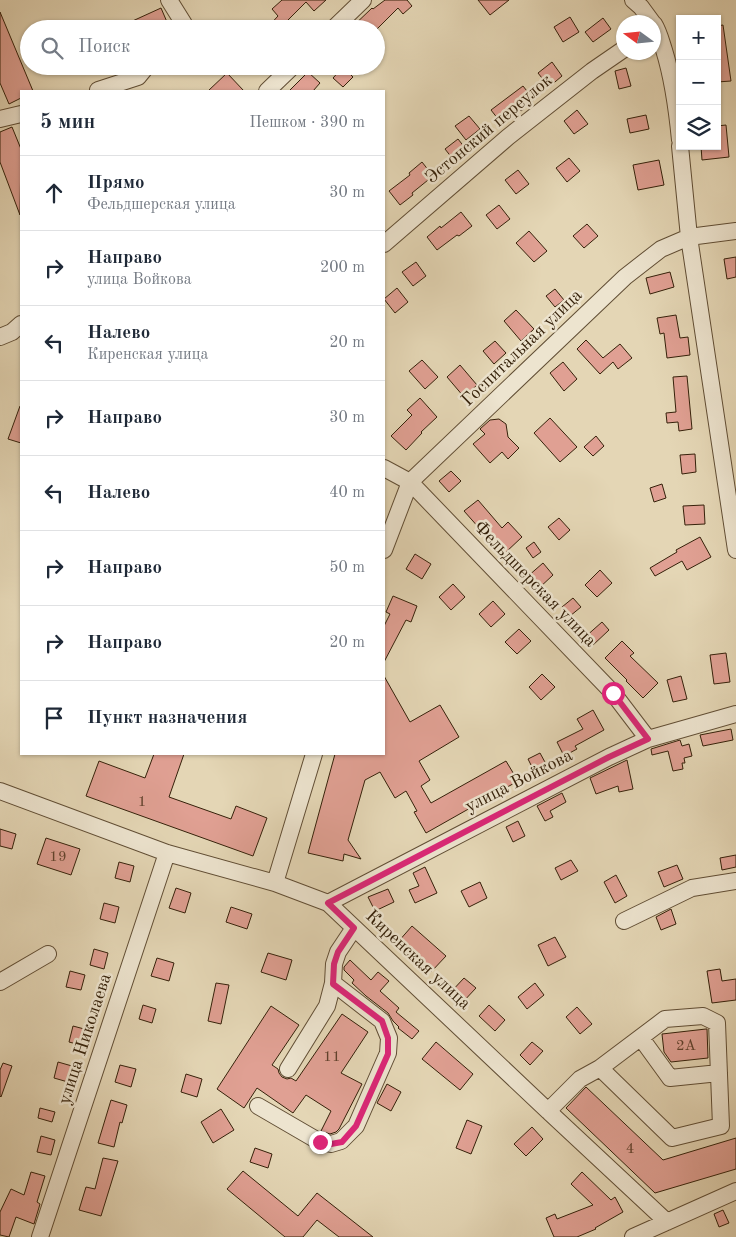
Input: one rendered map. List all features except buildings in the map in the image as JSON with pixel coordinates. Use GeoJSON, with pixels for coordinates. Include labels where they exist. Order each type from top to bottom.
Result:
{"type":"FeatureCollection","features":[{"type":"Feature","properties":{"kind":"street"},"geometry":{"type":"LineString","coordinates":[[169,0],[182,20]]}},
{"type":"Feature","properties":{"kind":"street"},"geometry":{"type":"LineString","coordinates":[[342,20],[363,0]]}},
{"type":"Feature","properties":{"kind":"street"},"geometry":{"type":"LineString","coordinates":[[633,0],[641,6],[646,15]]}},
{"type":"Feature","properties":{"kind":"street"},"geometry":{"type":"LineString","coordinates":[[661,45],[667,60],[676,105]]}},
{"type":"Feature","properties":{"kind":"street","name":"Эстонский переулок"},"geometry":{"type":"LineString","coordinates":[[385,243],[508,137],[616,54]]}},
{"type":"Feature","properties":{"kind":"street"},"geometry":{"type":"LineString","coordinates":[[98,90],[140,75]]}},
{"type":"Feature","properties":{"kind":"street"},"geometry":{"type":"LineString","coordinates":[[268,90],[284,75]]}},
{"type":"Feature","properties":{"kind":"street"},"geometry":{"type":"LineString","coordinates":[[0,118],[20,114]]}},
{"type":"Feature","properties":{"kind":"street"},"geometry":{"type":"LineString","coordinates":[[680,150],[689,237],[736,550]]}},
{"type":"Feature","properties":{"kind":"street","name":"Госпитальная улица"},"geometry":{"type":"LineString","coordinates":[[385,547],[410,482],[625,277],[661,249],[689,237],[736,231]]}},
{"type":"Feature","properties":{"kind":"street","name":"Фельдшерская улица"},"geometry":{"type":"LineString","coordinates":[[385,469],[410,482],[613,693],[648,739]]}},
{"type":"Feature","properties":{"kind":"street","name":"улица Войкова"},"geometry":{"type":"LineString","coordinates":[[328,903],[609,757],[648,739],[736,714]]}},
{"type":"Feature","properties":{"kind":"street"},"geometry":{"type":"LineString","coordinates":[[275,882],[314,755]]}},
{"type":"Feature","properties":{"kind":"street","name":"Киренская улица"},"geometry":{"type":"LineString","coordinates":[[0,791],[167,853],[275,882],[328,903],[667,1222]]}},
{"type":"Feature","properties":{"kind":"street","name":"улица Николаева"},"geometry":{"type":"LineString","coordinates":[[40,1237],[167,853]]}},
{"type":"Feature","properties":{"kind":"street"},"geometry":{"type":"LineString","coordinates":[[624,921],[692,888],[736,881]]}},
{"type":"Feature","properties":{"kind":"street"},"geometry":{"type":"LineString","coordinates":[[288,1069],[327,1006],[333,984],[334,964],[338,952],[354,928]]}},
{"type":"Feature","properties":{"kind":"street"},"geometry":{"type":"LineString","coordinates":[[0,982],[48,954]]}},
{"type":"Feature","properties":{"kind":"street"},"geometry":{"type":"LineString","coordinates":[[258,1106],[320,1142],[331,1144],[342,1142],[356,1126],[388,1054],[388,1038],[382,1021],[333,984]]}},
{"type":"Feature","properties":{"kind":"street"},"geometry":{"type":"LineString","coordinates":[[548,1111],[580,1078],[600,1068],[665,1019],[703,1016],[717,1023],[721,1126],[672,1138],[600,1068]]}},
{"type":"Feature","properties":{"kind":"street"},"geometry":{"type":"LineString","coordinates":[[641,1038],[670,1078],[719,1073]]}},
{"type":"Feature","properties":{"kind":"street"},"geometry":{"type":"LineString","coordinates":[[633,1237],[736,1191]]}},
{"type":"Feature","properties":{"kind":"route"},"geometry":{"type":"LineString","coordinates":[[320,1142],[331,1144],[342,1142],[356,1126],[388,1054],[388,1038],[382,1021],[333,984],[334,964],[338,952],[354,928],[328,903],[609,757],[648,739],[613,693]]}}]}
